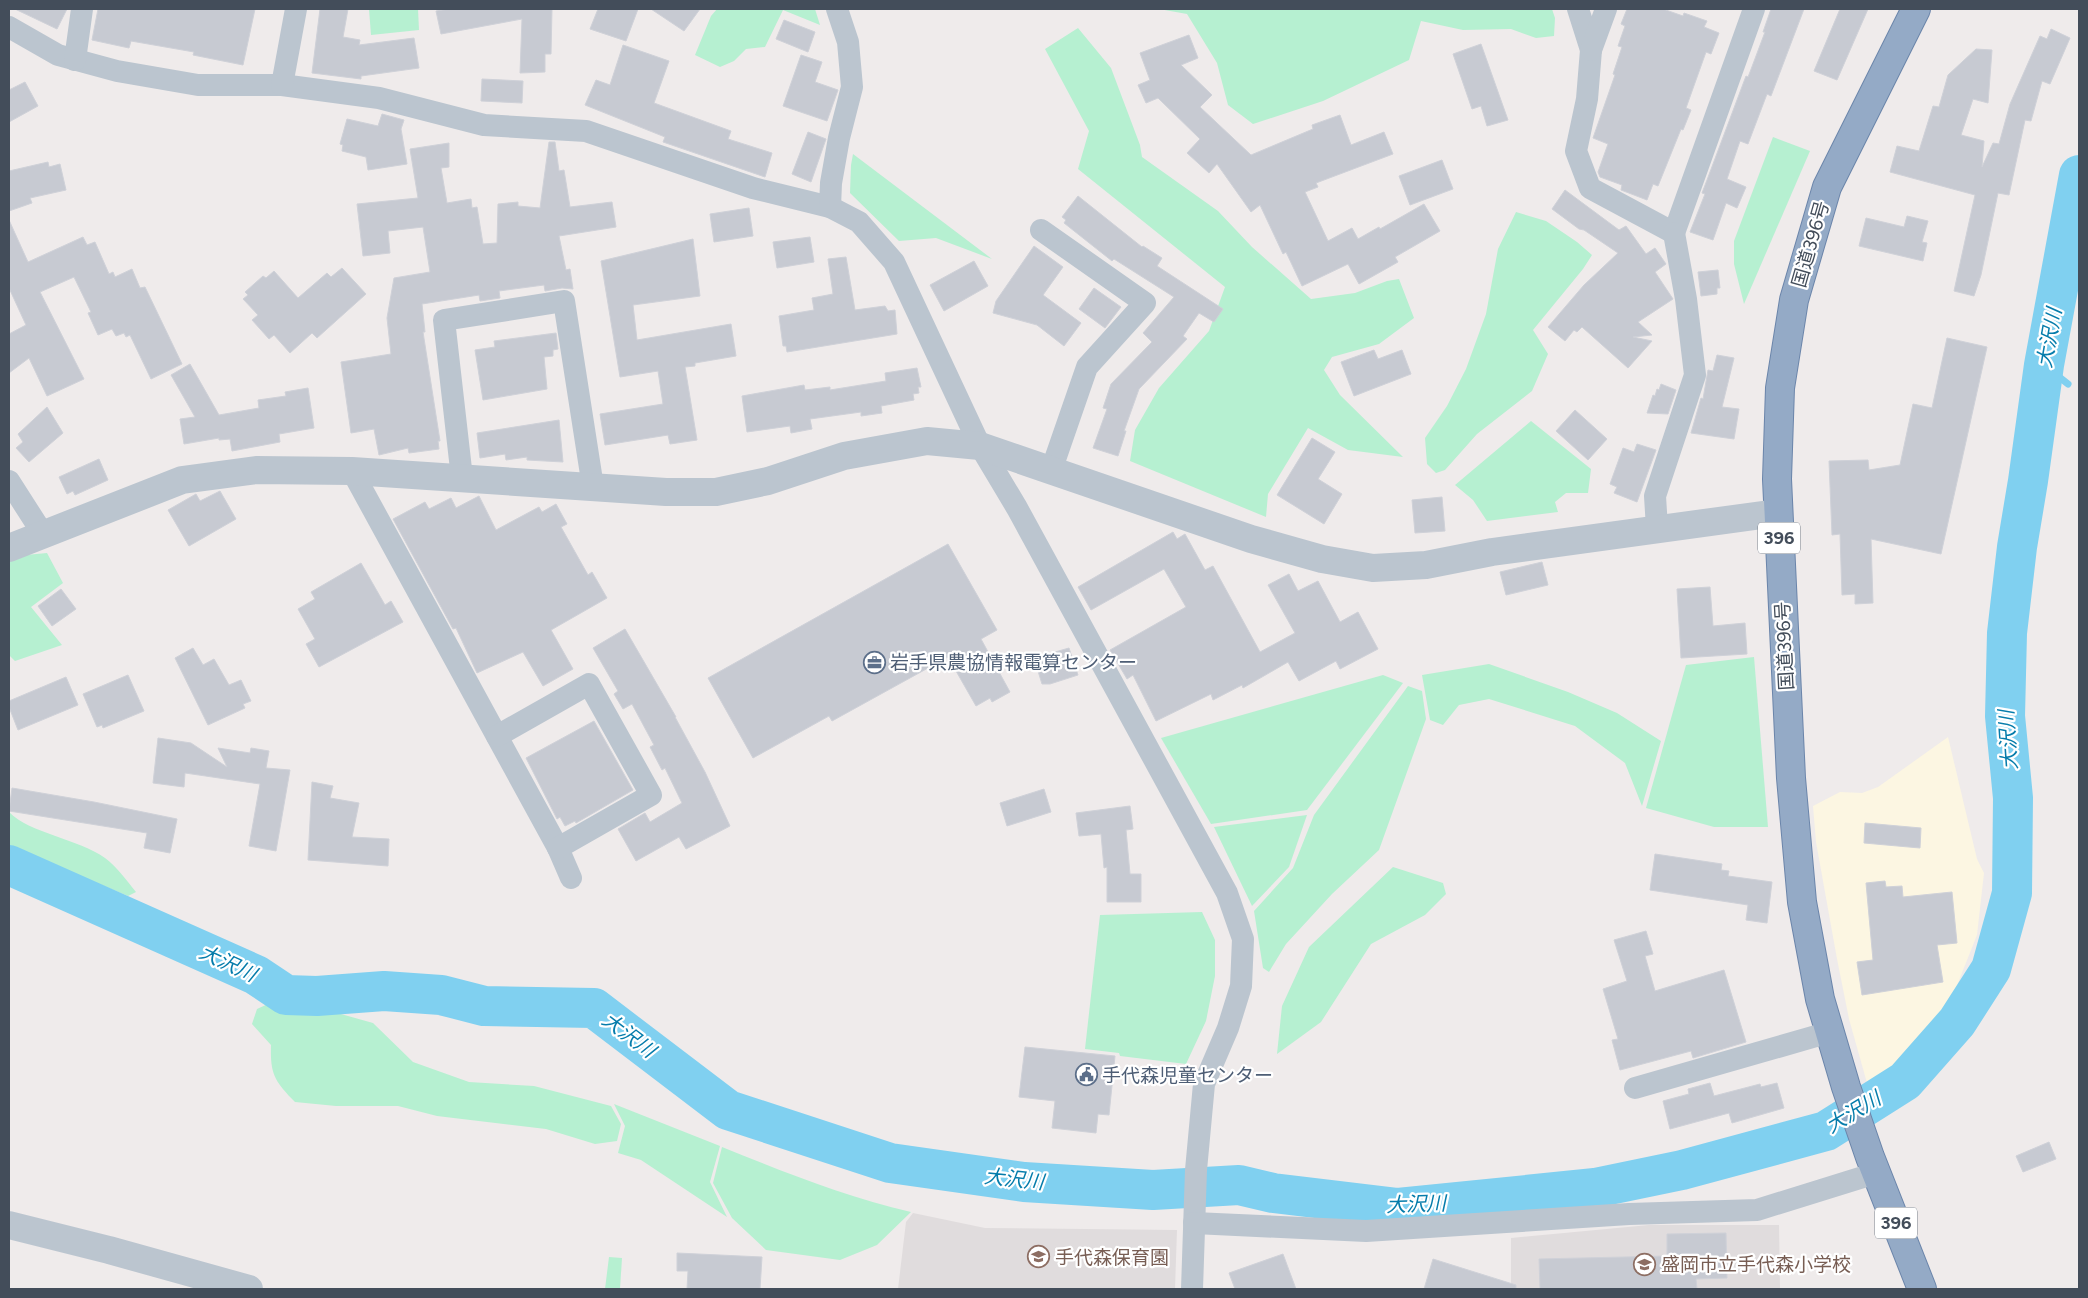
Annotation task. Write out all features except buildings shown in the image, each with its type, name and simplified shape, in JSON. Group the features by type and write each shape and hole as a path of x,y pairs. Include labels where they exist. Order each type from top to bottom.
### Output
{"highway":[{"name":"国道396号","path":"1916,9 1828,187 1794,300 1780,388 1777,513 1791,778 1802,902 1820,999 1846,1087 1873,1165 1922,1289"}],"street":[{"path":"75,60 82,9"},
{"path":"282,86 296,9"},
{"path":"830,207 831,183 839,138 852,87 848,42 837,9"},
{"path":"1578,9 1591,50"},
{"path":"1606,9 1591,50 1588,99 1576,151 1590,188 1674,233"},
{"path":"1657,528 1655,496 1695,375 1686,298 1674,233 1754,9"},
{"path":"9,27 58,55 117,71 198,85 282,86 380,98 484,125 586,131 753,188 830,207 860,222 894,262 980,446 1017,508 1227,893 1244,938 1241,986 1228,1028 1204,1084 1196,1170 1192,1289"},
{"path":"1041,230 1145,303 1088,368 1051,470"},
{"path":"462,478 444,320 564,301 593,487"},
{"path":"9,548 182,480 256,470 352,471 666,492 716,492 768,481 844,456 927,441 980,446 1251,539 1322,559 1373,568 1426,565 1492,552 1777,513"},
{"path":"352,471 558,848 571,878"},
{"path":"9,481 44,534"},
{"path":"497,736 589,684 651,795 558,848"},
{"path":"1635,1088 1830,1032"},
{"path":"1194,1218 1366,1231 1629,1214 1757,1210 1873,1165"},
{"path":"9,1225 109,1250 249,1289"}],"shaded area":[{"path":"1948,737 1977,859 1984,873 1977,935 1952,998 1909,1056 1867,1083 1849,1019 1837,959 1816,842 1813,806 1840,792 1862,793 1878,787"},
{"name":"手代森保育園","path":"913,1213 985,1228 1177,1230 1175,1289 898,1289 906,1222"},
{"name":"盛岡市立手代森小学校","path":"1649,1225 1779,1225 1780,1289 1511,1289 1511,1238"}],"green space":[{"path":"369,9 418,9 419,30 371,35"},
{"path":"717,9 815,9 820,25 783,10 765,47 746,49 734,61 720,67 695,55 711,16"},
{"path":"1159,9 1552,9 1555,18 1554,36 1536,38 1511,29 1463,30 1421,21 1409,60 1323,101 1253,124 1228,105 1217,63 1187,14"},
{"path":"1078,28 1111,68 1140,145 1142,157 1218,211 1252,247 1311,299 1355,293 1387,281 1399,279 1414,318 1379,344 1332,357 1324,370 1340,395 1403,457 1348,450 1308,428 1268,494 1266,517 1130,461 1135,430 1159,388 1209,331 1225,287 1078,169 1089,131 1045,49"},
{"path":"1773,137 1810,151 1744,304 1734,264 1734,241"},
{"path":"853,154 992,259 936,238 899,241 850,193"},
{"path":"1516,212 1546,221 1577,242 1592,255 1583,269 1533,330 1548,354 1532,391 1477,434 1445,470 1436,473 1427,464 1425,438 1447,406 1466,369 1486,314 1498,249"},
{"path":"1531,421 1591,469 1588,493 1566,493 1555,502 1558,512 1487,521 1473,500 1455,485"},
{"path":"47,553 63,583 31,607 62,645 15,661 9,655 9,559 15,556"},
{"path":"1754,657 1768,827 1714,827 1646,808 1686,665"},
{"path":"1489,664 1568,692 1617,713 1661,741 1642,806 1625,763 1575,726 1489,699 1459,705 1443,725 1430,720 1422,675"},
{"path":"1383,675 1403,683 1307,810 1211,824 1161,738"},
{"path":"1408,686 1422,691 1426,719 1379,850 1332,894 1286,944 1269,972 1263,968 1254,911 1293,868 1314,815"},
{"path":"9,812 41,831 94,851 118,870 136,892 128,896 9,846"},
{"path":"1307,815 1289,867 1252,906 1214,827"},
{"path":"1393,867 1443,883 1446,894 1425,915 1371,944 1321,1022 1277,1054 1282,1006 1309,947"},
{"path":"1202,912 1215,940 1215,976 1206,1021 1186,1064 1120,1056 1119,1053 1085,1049 1100,915"},
{"path":"270,1003 323,1009 373,1023 413,1062 469,1082 534,1086 611,1106 621,1124 617,1141 595,1144 546,1129 437,1116 398,1106 336,1106 295,1102 275,1077 271,1045 252,1024 257,1009"},
{"path":"614,1104 720,1146 710,1182 727,1217 641,1160 618,1153 625,1126"},
{"path":"722,1147 792,1175 862,1199 911,1212 877,1245 840,1260 766,1250 732,1218 713,1183"},
{"path":"609,1257 622,1258 620,1289 605,1289"}],"waterway":[{"name":"大沢川","path":"9,865 256,975 286,995 317,996 384,991 441,995 484,1006 594,1008 728,1110 890,1163 1024,1182 1153,1190 1239,1185 1273,1193 1398,1208 1595,1188 1682,1170 1826,1131 1905,1081 1957,1022 1991,969 2012,893 2013,798 2005,716 2007,633 2017,547 2044,365 2079,175"},
{"path":"2044,365 2068,384"}],"place":[{"name":"岩手県農協情報電算センター","path":"874,662"},
{"name":"手代森児童センター","path":"1086,1075"},
{"name":"手代森保育園","path":"1039,1257"},
{"name":"盛岡市立手代森小学校","path":"1645,1264"}]}
